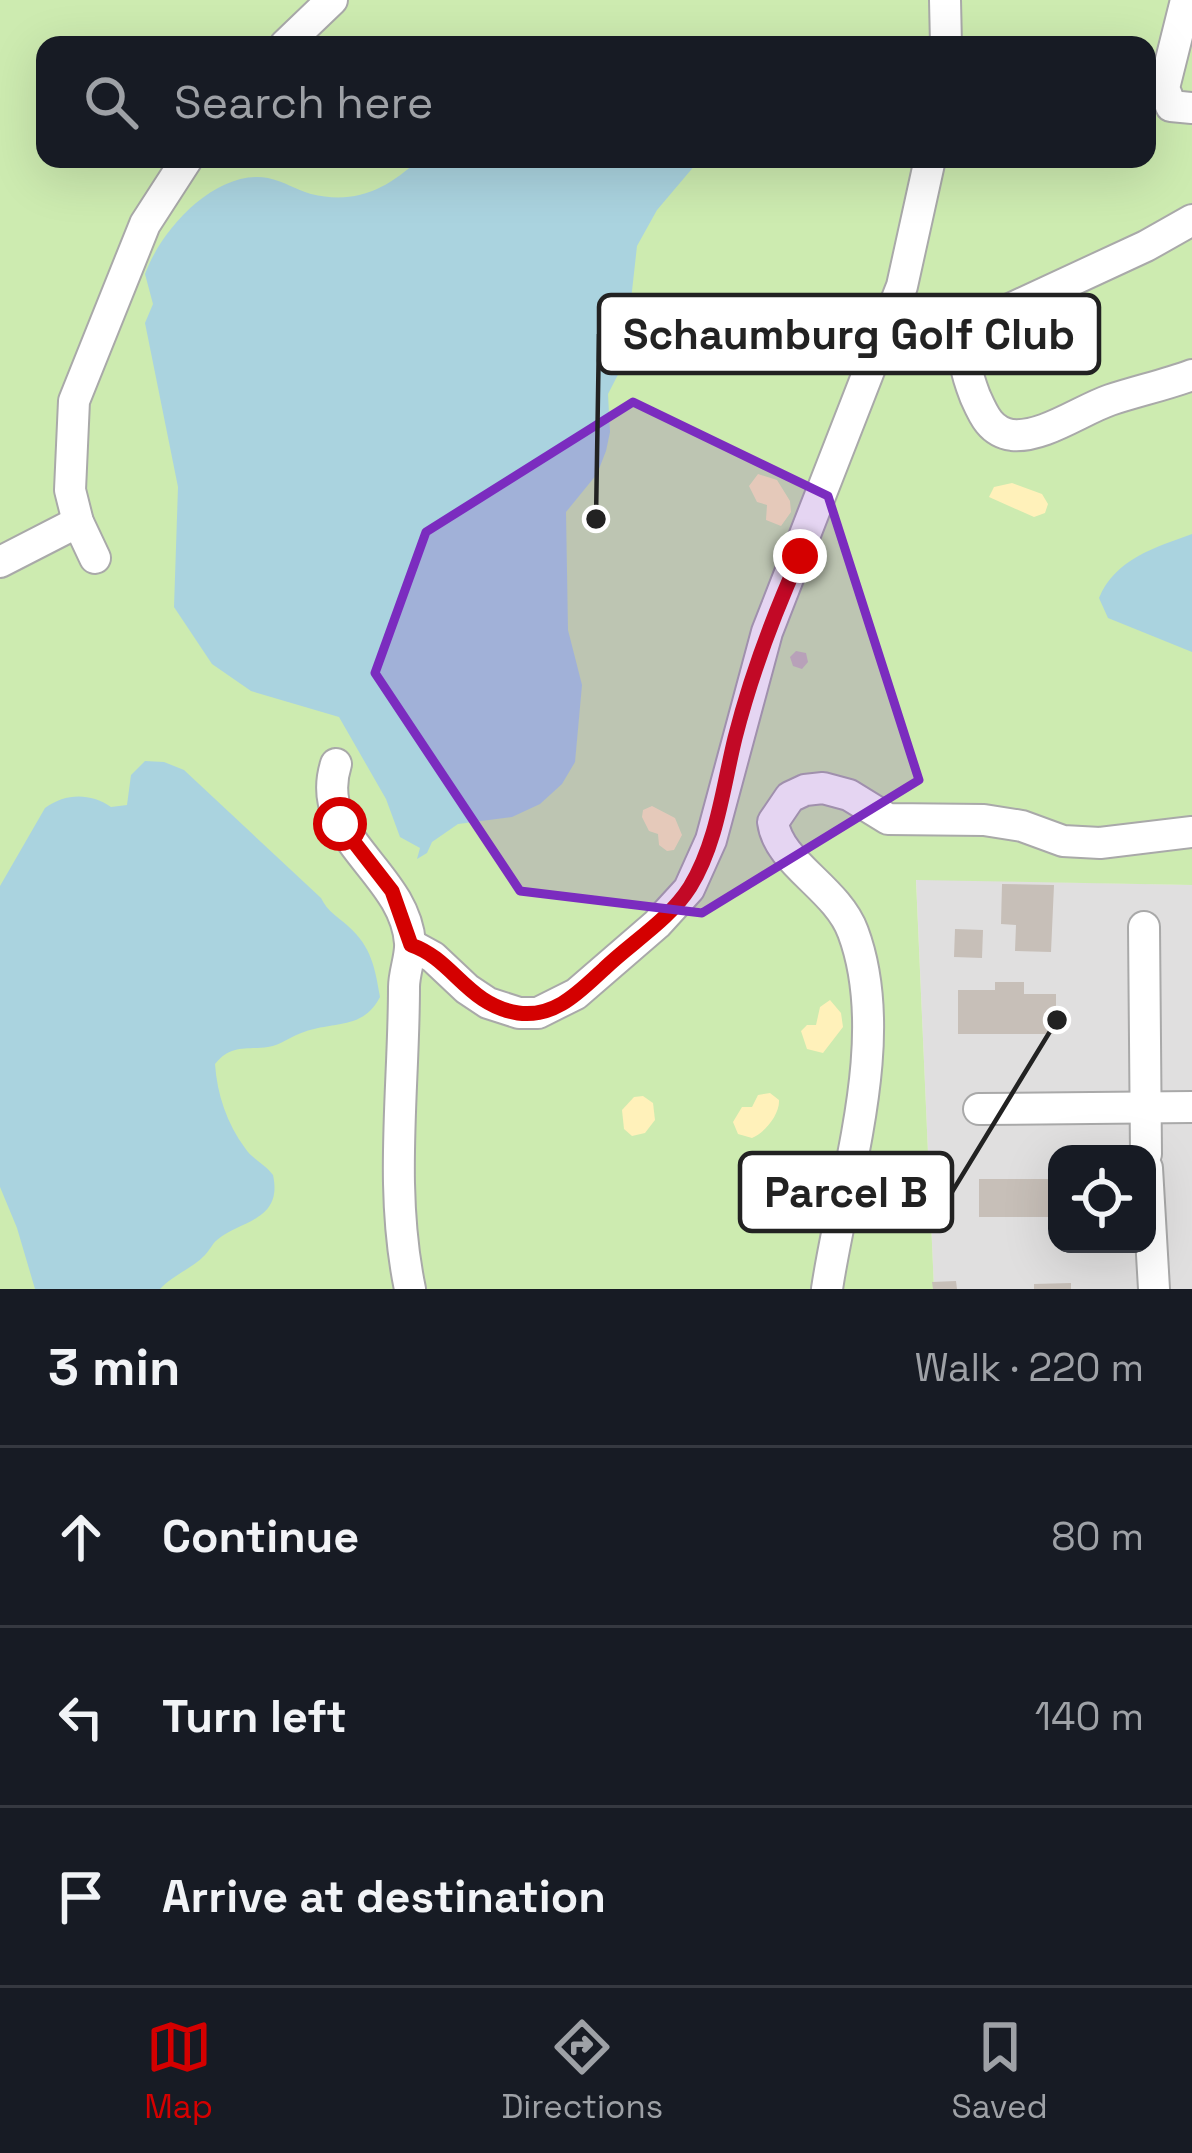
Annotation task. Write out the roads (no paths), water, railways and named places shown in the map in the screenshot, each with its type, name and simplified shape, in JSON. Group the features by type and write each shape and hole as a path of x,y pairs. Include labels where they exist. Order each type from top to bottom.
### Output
{"street":[{"path":"294,36 332,0"},
{"path":"945,0 946,36"},
{"path":"1186,0 1164,88 1171,106 1192,108"},
{"path":"95,558 78,522 68,468 71,416 79,385 151,211 181,168"},
{"path":"411,945 434,957 466,989 488,1003 529,1013 558,1007 681,899 703,862 767,632 889,322 912,251 928,168"},
{"path":"889,322 968,332 1192,220"},
{"path":"968,332 964,359 981,410 994,428 1012,435 1192,375"},
{"path":"0,562 78,522"},
{"path":"337,764 330,789 334,810 392,891 411,945 404,980 397,1160 410,1289"},
{"path":"774,818 790,797 823,788 849,795 888,819 984,820 1022,826 1063,841 1100,843 1192,832"},
{"path":"721,798 774,818"},
{"path":"774,818 780,844 845,914 863,979 862,1082 849,1181 827,1289"},
{"path":"1144,927 1146,1145"},
{"path":"979,1109 1192,1107"},
{"path":"1152,1253 1154,1289"}],"water":[{"path":"408,168 693,168 657,210 637,246 624,363 608,394 606,451 597,474 566,512 568,630 582,685 575,762 562,784 540,804 512,817 458,824 417,859 420,848 400,837 386,799 339,717 251,691 212,664 174,607 178,487 145,323 153,304 145,274 153,257 177,222 210,193 248,178 268,178 311,194 356,196"},
{"path":"1192,534 1192,652 1108,618 1099,598 1115,573 1138,556"},
{"path":"145,761 184,770 321,898 367,950 380,997 356,1020 304,1032 273,1046 233,1051 215,1064 233,1129 248,1152 273,1175 272,1202 266,1211 217,1240 200,1260 160,1289 35,1289 0,1187 0,886 45,808 78,797 111,807 127,805 131,775"}],"place":[{"name":"Schaumburg Golf Club","path":"596,519"},
{"name":"Parcel B","path":"1057,1020"}]}
